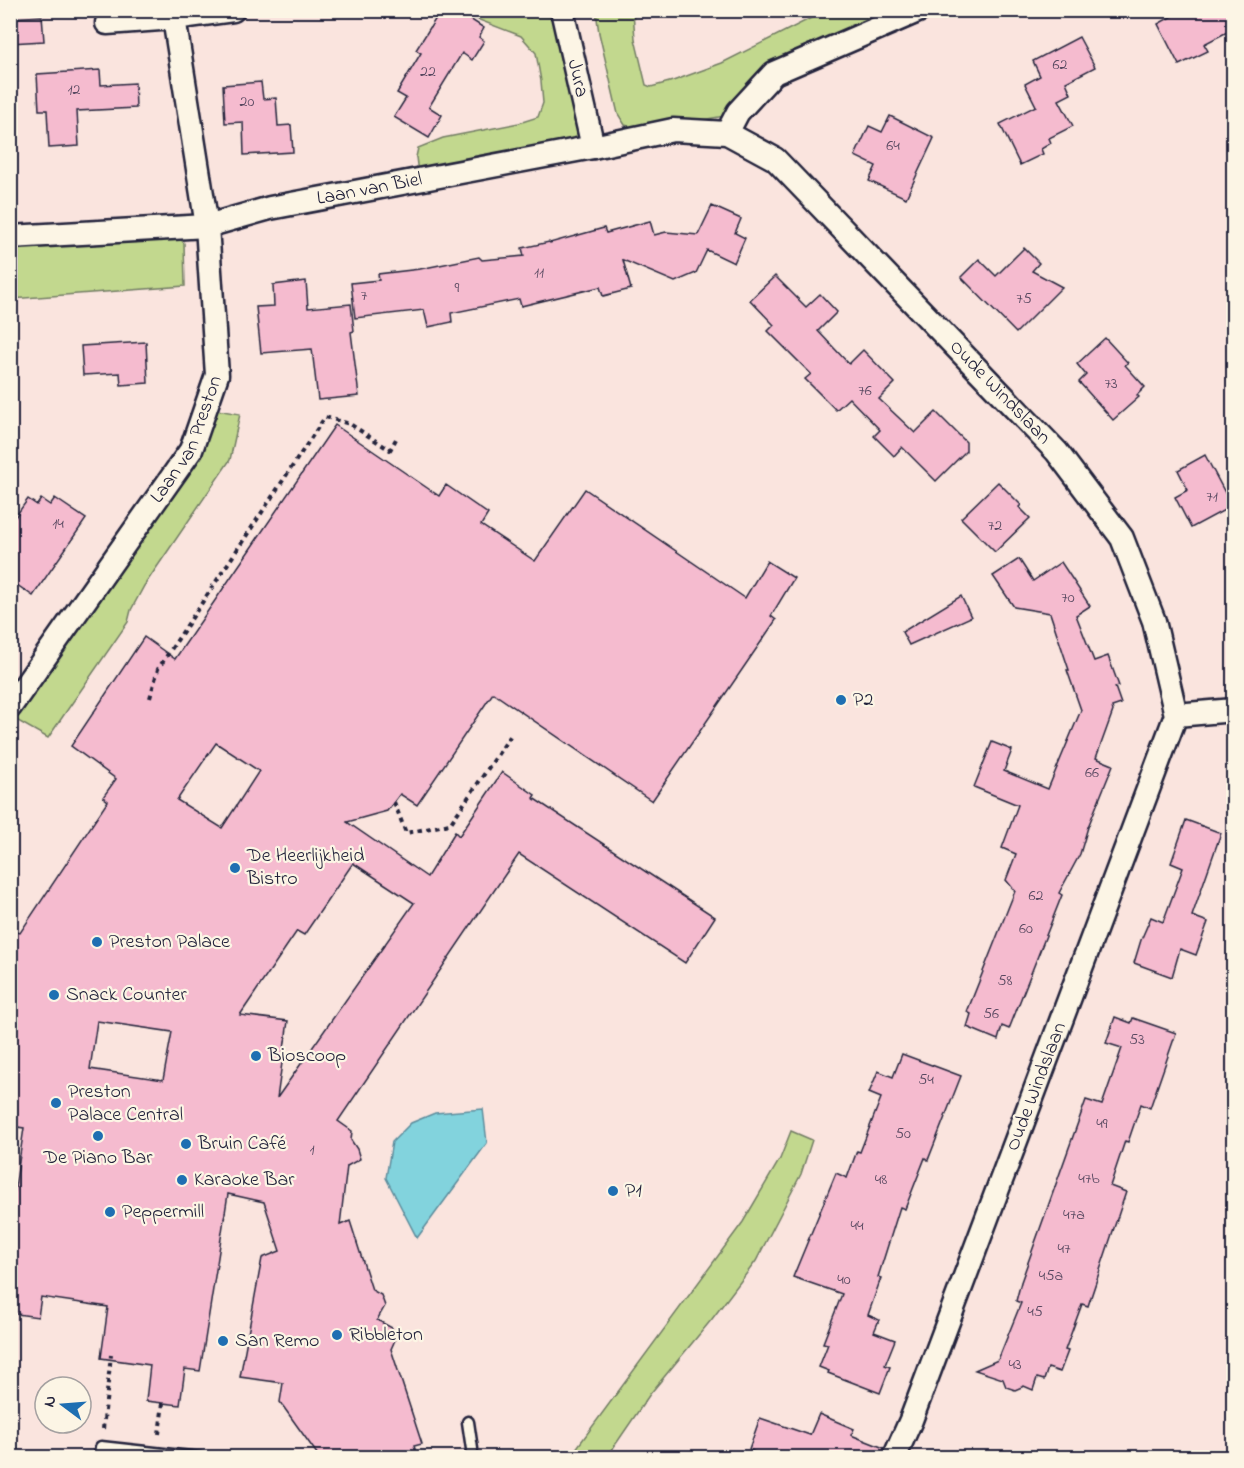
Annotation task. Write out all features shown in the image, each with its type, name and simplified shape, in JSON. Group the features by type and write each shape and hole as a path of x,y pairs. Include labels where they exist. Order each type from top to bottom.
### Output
{"street":[{"path":"107,23 174,18 233,10"},
{"name":"Jura","path":"562,10 593,147"},
{"path":"727,133 738,112 774,73 920,10"},
{"name":"Laan van Preston","path":"10,708 191,450 217,375 207,226 174,18"},
{"name":"Laan van Biel","path":"10,237 207,226 270,208 673,130 727,133"},
{"name":"Oude Windslaan","path":"727,133 775,159 1056,452 1122,538 1154,621 1176,715 930,1370 894,1458"},
{"path":"1176,715 1233,710"}],"lane":[{"path":"468,1422 471,1458"},
{"path":"100,1452 158,1453 200,1458"}],"path":[{"path":"150,698 158,669 325,417 350,424 390,450 396,439"},
{"path":"394,802 406,833 450,824 511,735"},
{"path":"100,1452 111,1355"},
{"path":"158,1453 163,1403"}],"green space":[{"path":"456,11 565,11 580,139 419,181 416,157 418,148 443,138 538,117 543,103 536,53 521,36"},
{"path":"596,11 633,11 635,39 646,85 651,87 722,63 825,11 895,11 725,116 638,129 625,125 618,114"},
{"path":"176,235 184,243 185,286 11,299 11,248"},
{"path":"206,408 240,414 230,460 144,586 131,610 128,622 48,738 11,717"},
{"path":"791,1131 812,1140 801,1174 756,1261 650,1394 607,1457 570,1457 743,1222 780,1159"}],"water":[{"path":"483,1109 487,1143 417,1238 386,1178 392,1142 411,1123 435,1113"}],"building":[{"path":"441,10 456,10 484,28 479,37 484,41 472,60 462,53 429,107 442,115 429,138 394,117 406,98 397,93 421,53 416,50"},
{"path":"1183,10 1233,10 1233,29 1204,44 1208,51 1179,65 1158,24"},
{"path":"42,16 44,41 10,43 10,18"},
{"path":"1079,37 1095,67 1066,82 1071,94 1059,100 1073,126 1049,138 1051,143 1041,149 1043,154 1020,165 1000,124 1036,106 1025,84 1040,76 1033,61"},
{"path":"100,70 101,85 135,83 136,108 77,111 79,146 49,148 47,110 39,110 37,74"},
{"path":"261,82 263,99 276,98 278,126 291,125 293,152 244,155 243,122 225,123 223,85"},
{"path":"890,116 934,138 906,198 869,181 876,166 855,156 869,126 882,132"},
{"path":"712,206 741,219 735,233 745,238 734,263 707,250 696,273 675,282 623,260 631,289 603,296 600,287 521,306 519,299 451,313 452,322 428,327 424,310 355,318 351,283 379,280 378,274 420,269 479,257 482,260 524,256 522,248 604,228 606,233 650,221 654,235 666,232 698,235"},
{"path":"1024,248 1039,263 1032,271 1062,287 1016,333 961,277 979,259 996,276"},
{"path":"775,276 806,307 820,294 837,312 818,331 849,364 863,350 895,383 879,399 915,433 936,412 966,442 966,451 936,481 902,447 894,456 874,436 880,430 849,398 836,410 805,379 811,374 768,331 774,325 750,300"},
{"path":"306,281 308,308 351,304 354,331 351,332 359,396 318,400 312,349 261,353 256,307 274,306 273,285"},
{"path":"1105,338 1128,363 1125,365 1145,387 1137,395 1139,397 1113,420 1079,382 1086,375 1077,364"},
{"path":"146,342 148,383 121,385 120,373 83,375 81,346"},
{"name":"Preston Palace","path":"335,425 439,496 446,485 488,514 481,525 535,561 585,489 745,598 767,561 794,578 771,616 776,620 652,801 493,693 417,805 400,794 387,811 347,822 427,877 455,832 459,836 502,772 535,795 533,798 715,917 685,963 519,854 338,1121 352,1131 351,1140 360,1159 347,1166 340,1225 350,1221 372,1290 381,1295 385,1306 377,1320 392,1328 395,1340 391,1349 422,1444 414,1446 418,1458 320,1458 280,1402 283,1383 240,1377 262,1258 280,1251 264,1202 228,1194 200,1371 185,1369 180,1405 146,1401 150,1365 101,1358 108,1307 41,1297 38,1317 10,1313 10,1222 24,1128 10,1126 10,931 20,933 108,801 103,797 116,779 71,746 144,637 175,659","holes":["216,743 259,771 222,828 177,800","353,863 414,903 277,1098 288,1021 240,1015 297,931 304,935","97,1021 172,1032 163,1080 90,1069"]},
{"path":"1205,455 1232,506 1191,528 1175,497 1188,490 1178,470"},
{"path":"998,482 1021,505 1019,507 1030,518 995,552 961,518"},
{"path":"55,498 86,519 33,596 10,580 10,524 28,499 37,505 41,499 50,505"},
{"path":"1019,559 1033,581 1061,562 1090,606 1076,615 1094,661 1108,656 1119,686 1115,687 1121,704 1112,707 1113,711 1096,758 1113,765 1088,827 1080,854 1059,893 1062,895 1009,1029 1002,1026 998,1040 967,1027 971,1014 967,1012 1015,891 1006,880 1016,854 1002,848 1018,805 974,787 992,742 1012,750 1004,771 1048,789 1081,710 1050,613 1014,607 993,576"},
{"path":"961,596 971,617 909,645 902,632"},
{"path":"1186,820 1221,833 1192,916 1208,922 1196,955 1180,949 1172,977 1134,963 1151,917 1163,922 1183,868 1171,863"},
{"path":"1115,1017 1131,1023 1133,1018 1176,1033 1150,1108 1141,1104 1128,1142 1125,1141 1110,1186 1126,1192 1088,1306 1082,1304 1065,1350 1068,1351 1060,1372 1048,1368 1044,1380 1037,1378 1033,1390 1024,1386 1015,1390 1006,1387 1003,1379 975,1370 998,1360 1021,1303 1016,1301 1021,1282 1086,1100 1102,1105 1122,1048 1106,1043"},
{"path":"902,1054 961,1076 928,1160 925,1158 905,1209 900,1207 878,1277 881,1278 868,1315 879,1320 874,1332 895,1340 885,1365 890,1367 880,1393 828,1373 829,1371 819,1367 828,1344 823,1343 842,1294 793,1277 836,1173 847,1178 857,1151 860,1152 881,1098 869,1093 878,1071 893,1077"},
{"path":"819,1414 854,1429 851,1435 884,1448 881,1458 765,1458 749,1449 760,1418 810,1435"}],"place":[{"name":"P2","path":"841,700"},
{"name":"De Heerlijkheid Bistro","path":"235,868"},
{"name":"Preston Palace","path":"97,942"},
{"name":"Snack Counter","path":"54,995"},
{"name":"Bioscoop","path":"256,1056"},
{"name":"Preston Palace Central","path":"56,1103"},
{"name":"De Piano Bar","path":"98,1136"},
{"name":"Bruin Café","path":"186,1144"},
{"name":"Karaoke Bar","path":"182,1180"},
{"name":"P1","path":"613,1191"},
{"name":"Peppermill","path":"110,1212"},
{"name":"Ribbleton","path":"337,1335"},
{"name":"San Remo","path":"223,1341"}]}
